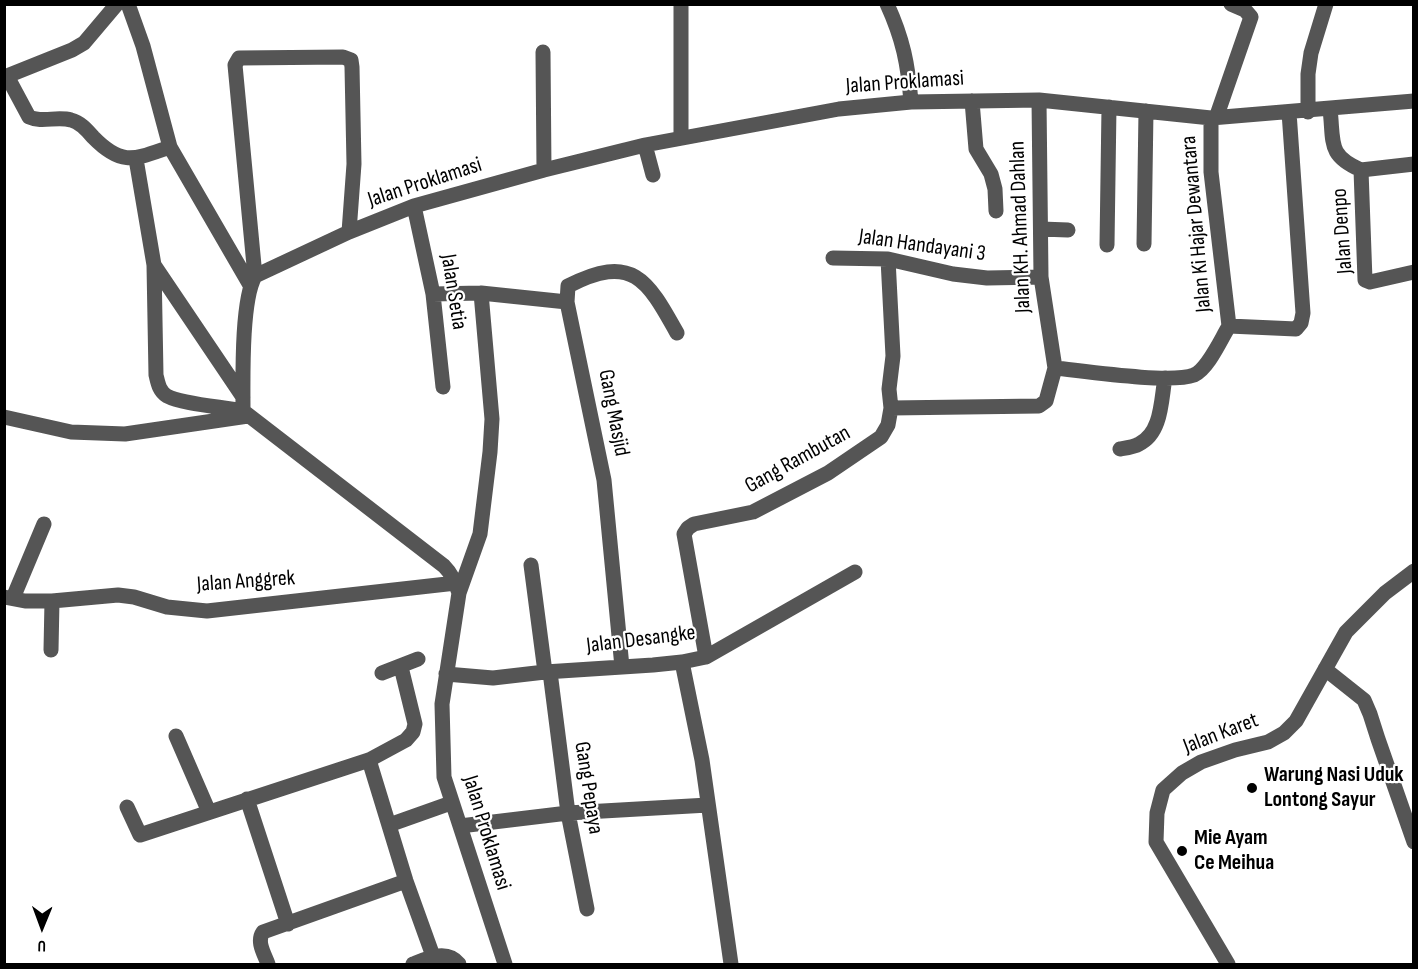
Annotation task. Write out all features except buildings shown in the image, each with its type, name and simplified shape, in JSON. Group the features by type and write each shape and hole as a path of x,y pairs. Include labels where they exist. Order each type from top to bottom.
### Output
{"street":[{"path":"117,4 84,43 6,76 29,117 39,120 58,118 72,120 81,125 101,145 126,158 136,159 170,147"},
{"path":"128,4 143,46 170,147 252,281"},
{"path":"681,4 681,138"},
{"path":"887,4 899,31 908,64 911,102"},
{"path":"1213,118 1251,17 1245,10 1231,4"},
{"path":"1308,112 1308,74 1311,53 1326,4"},
{"path":"543,52 544,170"},
{"path":"244,408 244,344 252,281 235,65 239,58 343,57 351,60 354,164 349,232"},
{"name":"Jalan Proklamasi","path":"252,281 349,232 414,206 645,145 840,109 911,102 1039,100 1213,118 1308,112 1413,101"},
{"name":"Jalan KH. Ahmad Dahlan","path":"1039,100 1041,277 1054,368"},
{"path":"972,101 976,149 991,174 995,189 996,211"},
{"path":"1107,245 1109,107"},
{"name":"Jalan Denpo","path":"1330,109 1337,156 1344,163 1361,170 1365,280 1370,282 1413,272"},
{"path":"1144,244 1146,111"},
{"path":"891,408 1039,406 1046,401 1054,368 1165,378 1194,375 1204,367 1229,326 1296,329 1301,323 1303,313 1289,112"},
{"name":"Jalan Ki Hajar Dewantara","path":"1213,118 1211,172 1229,326"},
{"path":"645,145 653,175"},
{"path":"136,159 154,265 156,375 160,390 167,396 180,400 244,408"},
{"path":"1361,170 1413,164"},
{"name":"Jalan Setia","path":"414,206 433,294 443,387"},
{"path":"1041,229 1068,230"},
{"name":"Jalan Handayani 3","path":"833,258 888,259 953,274 987,278 1041,277"},
{"name":"Gang Rambutan","path":"706,657 684,534 694,524 753,512 828,473 880,437 888,425 891,408 889,389 893,356 888,259"},
{"path":"154,265 244,408 444,566 451,573 457,588"},
{"path":"433,294 481,294 567,302 568,286 593,276 616,270 623,271 642,281 654,294 677,333"},
{"name":"Jalan Proklamasi","path":"481,294 492,419 490,452 480,534 457,588 442,704 444,777 505,964"},
{"name":"Gang Masjid","path":"567,302 604,480 622,667"},
{"path":"1120,449 1139,444 1150,437 1156,428 1165,378"},
{"path":"4,417 71,432 125,434 244,408"},
{"path":"9,598 44,524"},
{"name":"Gang Pepaya","path":"531,565 568,813 587,909"},
{"name":"Jalan Karet","path":"1228,964 1156,842 1156,813 1163,790 1182,773 1201,762 1268,742 1284,733 1296,721 1346,632 1384,593 1413,571"},
{"name":"Jalan Desangke","path":"446,674 493,678 682,662 706,657 855,572"},
{"name":"Jalan Anggrek","path":"9,598 52,601 118,595 134,597 167,607 207,611 457,588"},
{"path":"51,650 52,601"},
{"path":"382,673 418,659"},
{"path":"682,662 702,760 731,964"},
{"path":"127,807 140,835 369,760 406,740 413,732 415,720 401,667"},
{"path":"1325,669 1364,700 1407,805 1413,842"},
{"path":"176,736 209,812"},
{"path":"369,760 406,881 434,956"},
{"path":"247,799 288,924"},
{"path":"389,825 451,803"},
{"path":"460,826 568,813 708,805"},
{"path":"268,964 260,936 263,933 406,881"},
{"path":"413,964 434,956 453,958 459,964"}],"place":[{"name":"Warung Nasi Uduk Lontong Sayur","path":"1252,788"},
{"name":"Mie Ayam Ce Meihua","path":"1182,851"}]}
